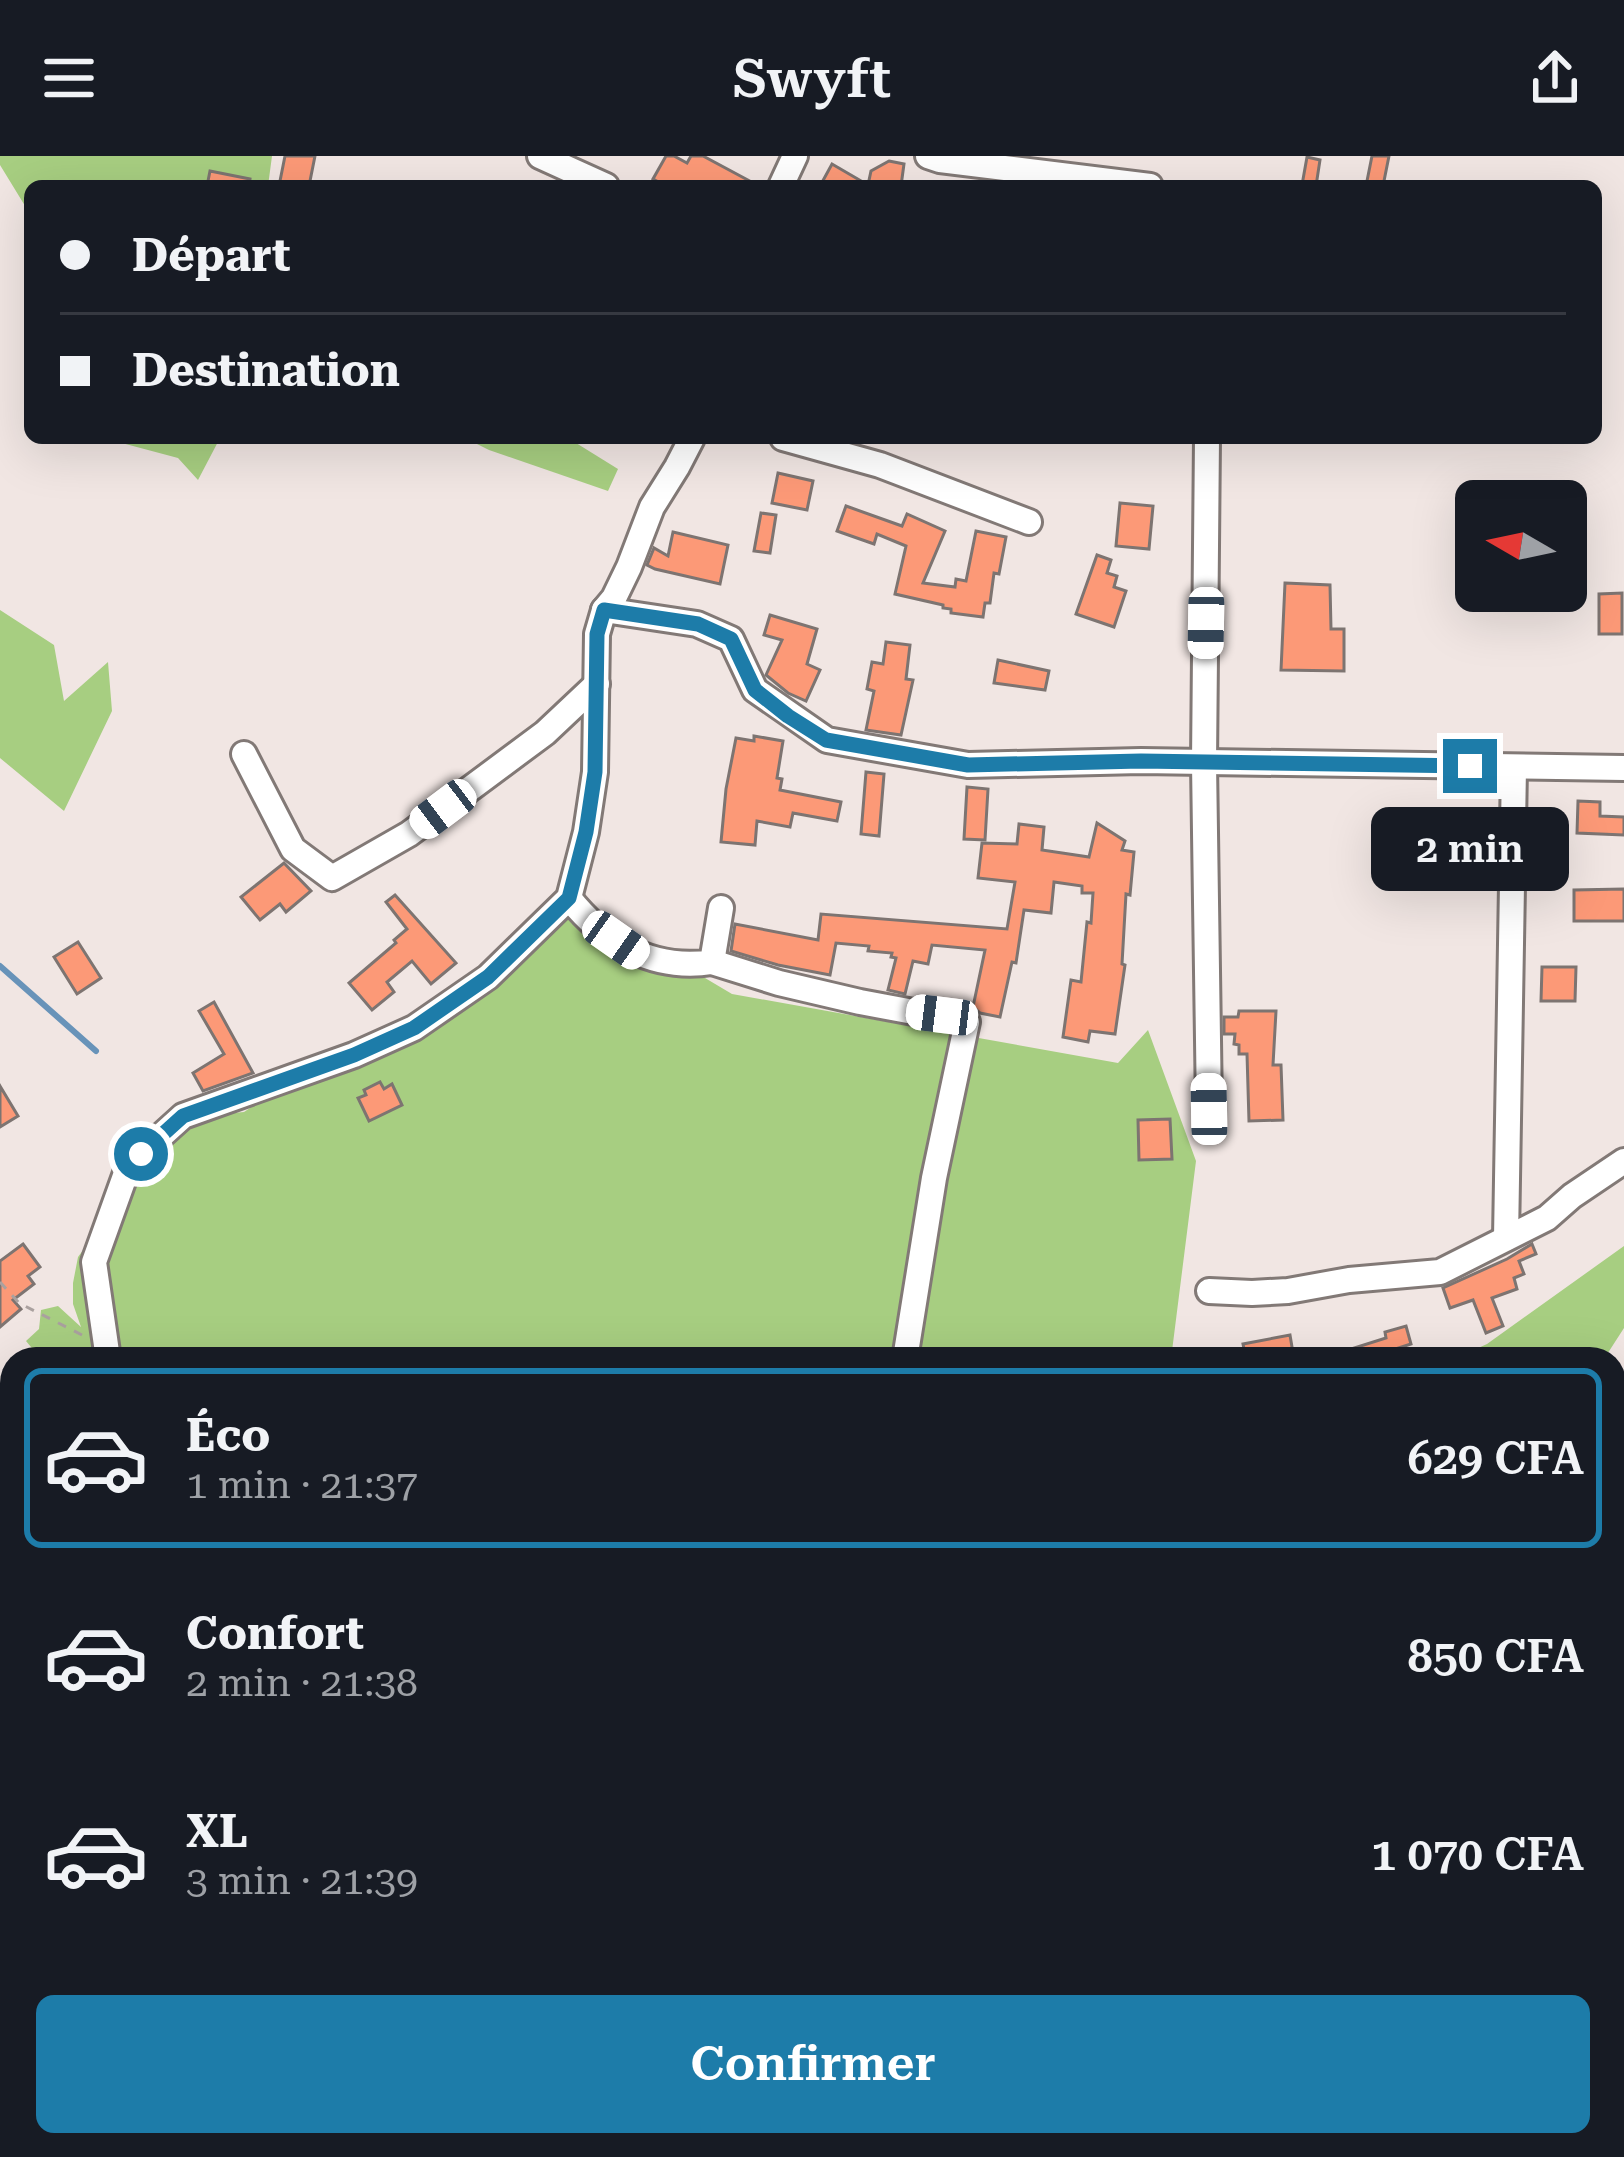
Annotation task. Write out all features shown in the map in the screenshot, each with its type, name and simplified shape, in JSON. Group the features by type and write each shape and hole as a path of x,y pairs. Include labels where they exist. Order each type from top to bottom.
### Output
{"street":[{"path":"540,156 594,180"},
{"path":"928,156 1102,180"},
{"path":"105,1347 94,1262 126,1173 141,1154 183,1116 354,1055 414,1028 488,977 569,898 595,772 597,634 652,508 689,444"},
{"path":"805,444 880,465 1029,522"},
{"path":"1207,444 1204,763 1209,1109"},
{"path":"604,610 698,624 731,639 755,690 826,740 968,765 1624,768"},
{"path":"244,754 293,849 332,878 409,834 545,733 597,684"},
{"path":"1506,1238 1514,767"},
{"path":"569,898 591,922 640,957 694,965 712,962 779,983 967,1022 934,1178 906,1347"},
{"path":"712,962 721,908"},
{"path":"1209,1291 1288,1291 1440,1272 1547,1218 1624,1161"}],"path":[{"path":"0,1282 19,1304 95,1347"}],"green space":[{"path":"0,156 272,156 269,180 24,180 24,204 0,165"},
{"path":"126,444 217,444 198,480 178,458"},
{"path":"477,444 578,444 618,469 608,491"},
{"path":"0,610 54,645 64,701 108,662 112,711 64,811 0,758"},
{"path":"565,895 732,994 1118,1063 1148,1030 1196,1161 1173,1347 31,1347 26,1341 39,1329 41,1310 58,1306 81,1327 73,1304 78,1257 95,1234 115,1174 210,1115 244,1112 326,1058 492,985"},
{"path":"1624,1246 1624,1328 1612,1347 1480,1347"}],"building":[{"path":"285,156 315,156 310,180 280,180"},
{"path":"666,156 687,163 691,156 703,156 748,180 655,180"},
{"path":"1372,156 1389,156 1384,180 1367,180"},
{"path":"1307,157 1320,160 1317,180 1303,180"},
{"path":"889,161 904,164 902,180 869,180 871,171"},
{"path":"832,164 859,180 823,180"},
{"path":"210,171 250,179 250,180 208,180"},
{"path":"778,473 813,481 807,510 772,503"},
{"path":"1120,503 1153,506 1149,549 1116,546"},
{"path":"846,506 902,526 907,514 945,531 923,583 955,587 956,579 966,581 976,531 1006,537 983,617 951,613 943,605 895,594 906,546 877,534 874,544 837,531"},
{"path":"761,513 776,515 770,553 754,551"},
{"path":"673,532 728,545 720,584 647,565 654,548 668,556"},
{"path":"1097,555 1111,560 1107,573 1117,576 1114,587 1126,591 1114,627 1076,614"},
{"path":"1285,583 1330,585 1331,629 1344,629 1344,671 1281,670"},
{"path":"1622,593 1622,634 1599,634 1599,594"},
{"path":"770,615 817,629 807,664 820,670 806,701 766,675 782,640 764,635"},
{"path":"886,642 910,645 906,679 913,680 901,735 866,730 874,691 867,689 872,662 883,664"},
{"path":"998,660 1049,671 1045,690 994,683"},
{"path":"754,736 783,741 777,778 782,779 780,790 841,802 837,821 793,813 790,827 757,821 755,845 721,842 736,738 754,741"},
{"path":"866,772 884,774 879,836 861,834"},
{"path":"967,787 988,789 985,840 964,839"},
{"path":"1578,801 1600,802 1600,816 1624,817 1624,835 1577,833"},
{"path":"1097,823 1125,841 1122,850 1134,852 1115,1034 1090,1031 1088,1042 1063,1037 1071,980 1081,982 1087,922 1091,923 1093,893 1082,893 1082,886 1054,882 1051,913 1024,910 1016,963 1012,962 1000,1017 973,1007 985,950 932,945 928,964 913,961 905,994 888,990 896,958 892,953 868,951 869,946 836,943 830,975 731,951 735,924 818,940 821,914 1007,929 1015,882 978,878 982,843 1017,844 1019,824 1044,827 1042,850 1089,857"},
{"path":"284,863 311,891 286,912 280,904 260,920 241,897"},
{"path":"1624,889 1624,921 1574,921 1574,890"},
{"path":"395,895 456,963 431,984 412,961 387,982 394,992 372,1010 349,983 407,929 386,902"},
{"path":"78,942 101,978 77,994 54,957"},
{"path":"1542,967 1576,967 1575,1001 1541,1001"},
{"path":"214,1002 253,1073 203,1091 193,1073 224,1054 199,1011"},
{"path":"1239,1011 1276,1011 1273,1065 1281,1065 1283,1120 1249,1121 1247,1054 1239,1054 1235,1034 1224,1034 1224,1017 1238,1017"},
{"path":"380,1082 384,1089 392,1084 402,1105 369,1121 358,1098"},
{"path":"0,1086 18,1116 0,1127"},
{"path":"1170,1119 1172,1159 1139,1160 1138,1120"},
{"path":"23,1244 40,1267 28,1276 34,1284 13,1300 21,1309 0,1327 0,1261"},
{"path":"1532,1244 1536,1254 1519,1261 1524,1274 1514,1278 1517,1289 1492,1298 1503,1326 1486,1333 1473,1300 1450,1308 1443,1288"},
{"path":"1406,1326 1411,1344 1358,1347 1386,1338 1385,1332"},
{"path":"1290,1335 1292,1347 1244,1347"}],"waterway":[{"path":"0,966 96,1051"}],"route":[{"path":"141,1154 183,1116 354,1055 414,1028 488,977 569,898 595,772 597,634 604,610 698,624 731,639 755,690 826,740 968,765 1141,761 1470,766"}]}
